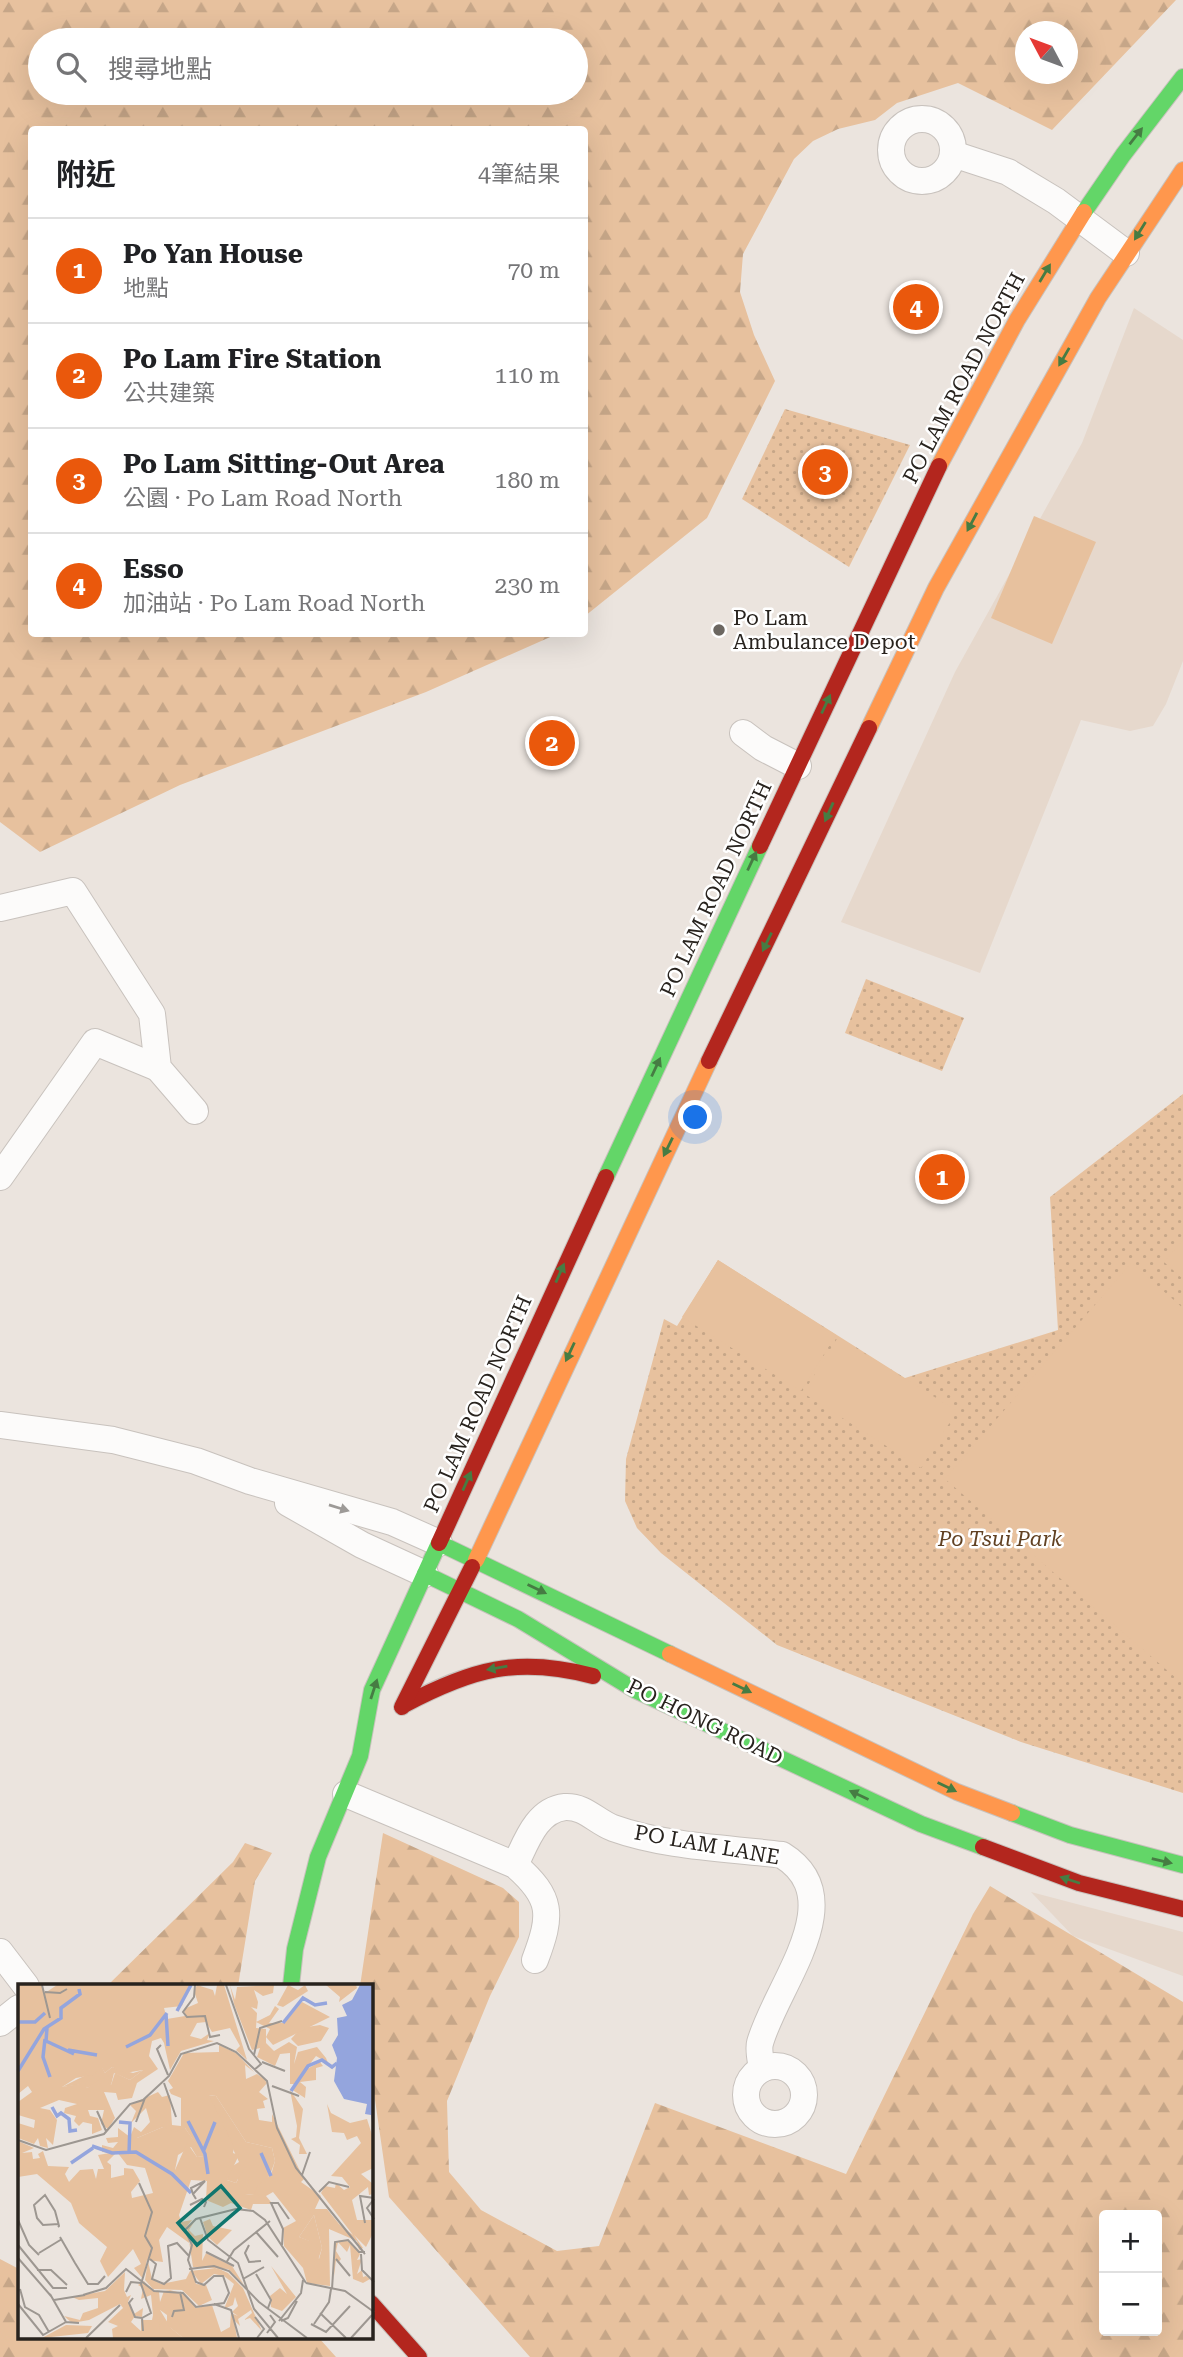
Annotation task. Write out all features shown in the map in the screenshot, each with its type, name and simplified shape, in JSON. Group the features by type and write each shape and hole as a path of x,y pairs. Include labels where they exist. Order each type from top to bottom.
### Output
{"main road":[{"name":"PO LAM ROAD NORTH","path":"292,1984 295,1949 318,1857 360,1756 372,1690 565,1263 797,766 942,459 1020,315 1078,217 1135,136 1183,77"},
{"path":"635,1690 562,1666 529,1663 464,1675 400,1710 461,1590 635,1216 936,588 1004,462 1126,253 1183,170"},
{"name":"PO HONG ROAD","path":"439,1543 957,1792 1070,1835 1183,1865"},
{"name":"PO HONG ROAD","path":"425,1574 518,1619 635,1690 970,1845 1079,1883 1183,1909"},
{"name":"PO LAM ROAD NORTH","path":"360,1756 377,1735"},
{"path":"373,2305 419,2357"}],"street":[{"path":"953,154 1008,172 1078,217 1126,253"},
{"path":"743,733 768,751 797,766"},
{"path":"0,908 73,891 152,1014 158,1068"},
{"path":"0,1177 95,1042 158,1068 195,1111"},
{"name":"PO HONG ROAD","path":"0,1425 113,1440 196,1461 250,1481 393,1522 439,1543"},
{"name":"PO HONG ROAD","path":"250,1481 350,1539 425,1574"},
{"path":"346,1794 515,1865 531,1879 547,1907 545,1932 535,1960"},
{"name":"PO LAM LANE","path":"515,1865 532,1829 545,1814 564,1807 584,1809 611,1827 667,1841 782,1855 794,1862 811,1885 813,1918 759,2045 762,2069"},
{"path":"0,1952 24,1984"},
{"path":"0,2023 18,2009"}],"shaded area":[{"path":"1134,308 1183,340 1183,661 1166,704 1153,726 1130,731 1081,720 980,973 841,922 955,672 1082,443"},
{"path":"1031,1892 1183,1932 1183,1976 1073,1936"}],"green space":[{"path":"0,0 1176,0 1052,130 958,83 897,103 875,120 838,129 813,141 794,159 743,254 740,292 754,335 775,381 707,518 588,614 588,126 28,126 28,637 550,637 426,692 180,785 40,852 0,822"},
{"path":"785,409 910,445 849,567 742,499"},
{"path":"1034,516 1096,542 1052,644 991,618"},
{"path":"866,979 964,1018 942,1071 845,1033"},
{"name":"Po Tsui Park","path":"1183,1094 1183,1793 1021,1742 777,1645 661,1553 637,1528 625,1501 626,1459 664,1319 677,1326 718,1260 905,1378 1058,1330 1050,1197"},
{"path":"1183,1240 1183,1279 1164,1262"},
{"path":"718,1260 836,1335 801,1391 682,1317"},
{"path":"1131,1263 1183,1308 1183,1684 945,1479"},
{"path":"838,1337 957,1411 921,1468 803,1393"},
{"path":"383,1833 503,1888 519,1902 519,1937 490,1996 447,2101 449,2172 481,2210 557,2251 599,2246 655,2103 846,2174 973,1914 990,1886 1183,2002 1183,2357 530,2357 389,2197 373,2086 373,1984 360,1984"},
{"path":"245,1843 272,1853 255,1881 238,1984 109,1984 233,1862"},
{"path":"0,2259 18,2268 18,2340 321,2340 336,2357 0,2357"}],"traffic: fast":[{"path":"1084,212 1123,155 1183,77"},
{"path":"606,1177 760,846"},
{"path":"291,1984 295,1949 318,1857 360,1756 372,1690 439,1543 670,1654"},
{"path":"425,1574 518,1619 635,1690 921,1824 983,1847"},
{"path":"1012,1813 1070,1835 1183,1865"}],"traffic: slow":[{"path":"869,728 936,588 1098,298 1183,170"},
{"path":"939,466 1017,320 1084,212"},
{"path":"476,1560 709,1061"},
{"path":"670,1654 957,1792 1012,1813"}],"traffic: jam":[{"path":"760,846 939,466"},
{"path":"709,1061 869,728"},
{"path":"439,1543 606,1177"},
{"path":"402,1707 472,1567"},
{"path":"404,1705 452,1682 495,1669 541,1667 593,1676"},
{"path":"983,1847 1079,1883 1183,1909"},
{"path":"373,2305 419,2357"}],"place":[{"name":"Esso","path":"916,307"},
{"name":"Po Lam Sitting-Out Area","path":"825,472"},
{"name":"Po Lam Ambulance Depot","path":"719,630"},
{"name":"Po Lam Fire Station","path":"552,743"},
{"name":"Po Yan House","path":"942,1177"}]}
